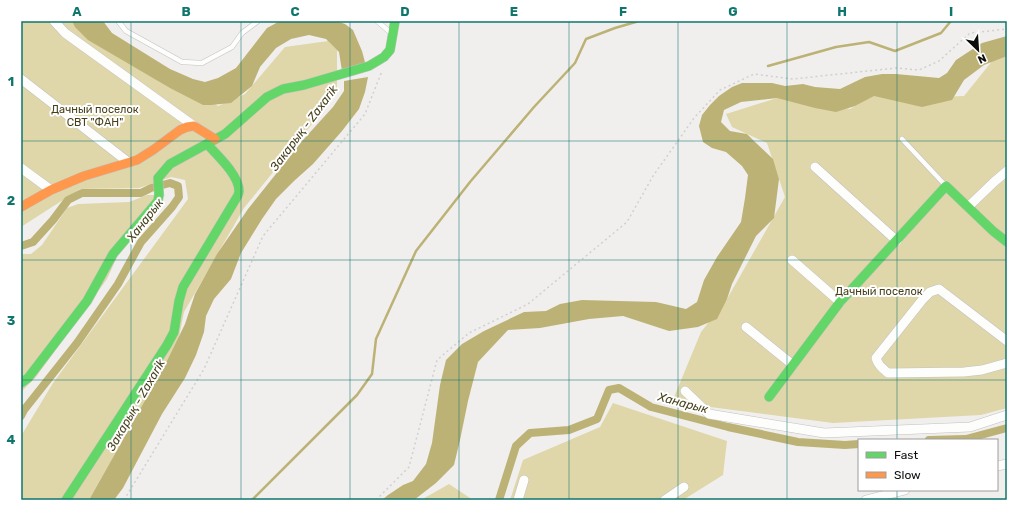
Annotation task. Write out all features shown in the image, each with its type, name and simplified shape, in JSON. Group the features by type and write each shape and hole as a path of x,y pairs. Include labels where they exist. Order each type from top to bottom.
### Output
{"street":[{"path":"54,21 65,33 194,126 211,142 233,175 239,191 237,198 183,287 174,332 167,346 66,500"},
{"path":"21,383 28,378 87,301 113,254 158,201 158,178 170,164 225,134 267,96 283,88 304,85 369,66 384,57 390,50 395,21"},
{"path":"21,79 128,162"},
{"path":"21,207 51,190 84,176 137,160 180,130 187,126 194,126"},
{"path":"815,167 897,241"},
{"path":"21,168 51,190"},
{"path":"968,207 1007,171"},
{"path":"770,397 840,302 946,186 993,231 1006,239"},
{"path":"792,260 840,302"},
{"path":"1007,341 939,289 930,292 923,299 876,358 877,363 888,373 964,372 982,370 1007,363"},
{"path":"746,327 794,365"},
{"path":"684,391 709,414 824,433 970,427 1007,415"},
{"path":"518,500 524,480"},
{"path":"665,500 684,488"},
{"path":"866,500 901,491"}],"lane":[{"path":"118,21 126,31 182,62 202,62 232,47 242,33 258,21"},
{"path":"377,21 392,34"},
{"path":"902,139 946,186"}],"path":[{"path":"376,500 409,467 437,360 469,333 528,304 627,222 653,176 694,118 720,90 754,74 793,79 896,68 919,70 939,61 970,33 1007,29"},
{"path":"124,500 204,369 263,236 365,114 383,68 384,57"}],"green space":[{"name":"Дачный поселок СВТ \"ФАН\"","path":"21,21 91,21 100,30 218,106 245,94 285,47 328,41 337,50 337,93 244,208 184,312 178,342 89,500 21,500 21,436 53,383 188,199 185,180 171,177 139,188 80,189 21,227"},
{"name":"Дачный поселок","path":"997,55 1007,56 1007,408 981,415 833,423 672,402 701,332 727,299 785,197 767,143 732,127 726,114 783,96 850,109 881,91 908,98 964,96"},
{"path":"147,195 165,195 118,255 107,279 36,377 21,392 21,254 31,254 42,245 67,208 78,204 129,202"},
{"path":"613,403 727,441 723,475 683,500 510,500 523,460 600,427"},
{"path":"449,484 473,500 421,500"}],"shaded area":[{"path":"72,21 103,21 112,33 170,69 193,79 205,82 218,78 236,68 267,28 280,21 336,21 345,24 353,30 362,51 366,66 342,71 339,52 326,39 309,35 291,39 276,48 260,67 252,86 231,103 203,105 170,88 88,40 75,27"},
{"path":"1007,36 1007,56 984,65 964,80 952,100 922,107 874,96 855,106 836,112 777,98 741,102 724,110 721,122 730,131 747,134 773,159 779,179 774,218 756,236 732,284 727,299 717,319 698,327 669,331 623,316 589,319 540,328 508,330 478,362 454,465 436,483 414,500 382,500 403,485 413,481 426,464 432,443 440,385 446,360 462,344 484,331 524,312 546,311 560,304 582,300 656,302 686,309 697,302 704,280 717,257 741,222 748,175 742,166 726,152 712,148 703,142 699,126 702,115 719,96 732,87 742,83 772,83 785,86 803,84 815,87 840,89 865,77 882,74 939,78 947,73 956,60 982,43"},
{"path":"368,77 359,109 313,164 276,199 241,253 231,279 214,299 206,316 204,332 196,355 185,378 162,414 123,488 114,500 89,500 166,363 185,324 195,294 217,254 248,209 303,140 333,107 344,91 344,81"}],"waterway":[{"path":"252,500 357,395 372,374 376,339 416,251 470,182 534,107 575,63 586,39 639,21"},
{"path":"768,66 836,47 869,42 895,51 941,33 951,21"},
{"name":"Ханарык","path":"21,246 33,242 53,220 68,200 82,193 141,193 151,188 170,183 178,186 179,197 141,242 118,284 77,343 24,410 21,416"},
{"name":"Ханарык","path":"499,500 516,446 530,433 569,430 597,419 609,390 619,388 651,407 728,427 798,442 845,445 858,444"},
{"name":"Ханарык","path":"966,439 1007,428"}],"traffic: fast":[{"path":"21,383 28,378 87,301 113,254 158,201 158,178 170,164 225,134 267,97 283,89 304,85 369,66 384,57 390,50 395,21"},
{"path":"66,500 167,345 174,332 183,287 238,196 238,185 232,172 207,144"},
{"path":"769,397 840,302 946,186 993,231 1007,242"}],"traffic: slow":[{"path":"21,207 51,190 84,176 137,160 180,130 187,127 194,126 215,139"}],"water label":[{"name":"Закарық - Zaxarik","path":"304,128"},
{"name":"Закарық - Zaxarik","path":"136,405"}]}
